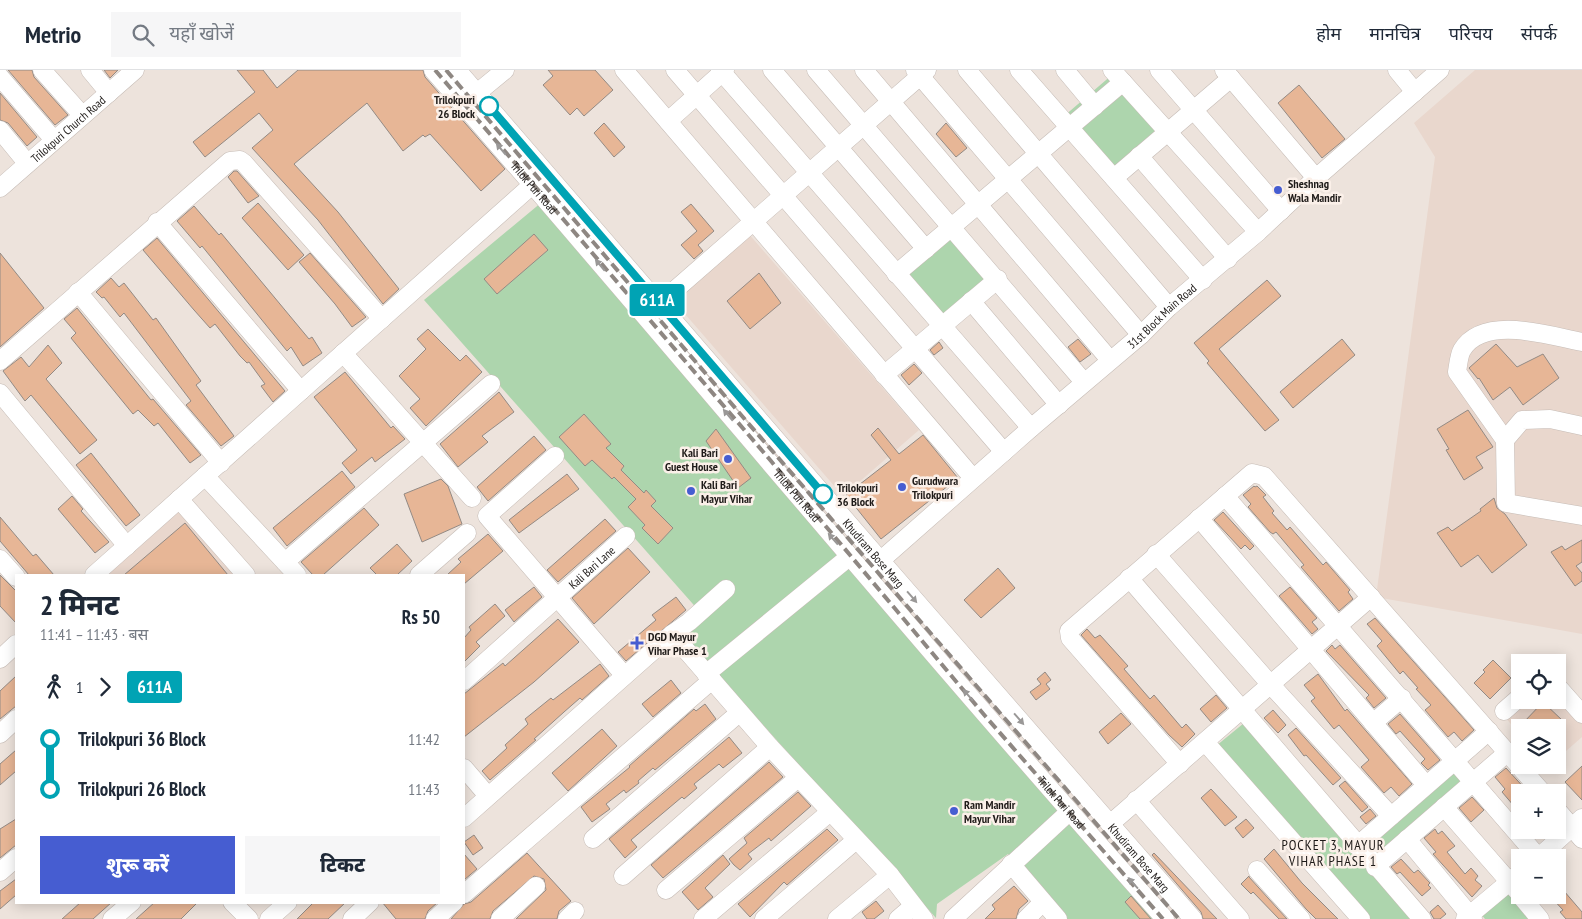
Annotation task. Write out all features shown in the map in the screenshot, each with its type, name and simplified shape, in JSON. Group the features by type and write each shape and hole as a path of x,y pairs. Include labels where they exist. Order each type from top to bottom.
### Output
{"street":[{"path":"42,70 82,115"},
{"path":"90,70 109,93"},
{"name":"Trilokpuri Church Road","path":"0,187 135,70"},
{"name":"Trilok Puri Road","path":"433,70 865,576 1069,812 1165,919"},
{"name":"Khudiram Bose Marg","path":"457,70 1193,919"},
{"path":"477,93 505,70"},
{"path":"624,70 752,222 973,478"},
{"path":"675,70 1004,452"},
{"path":"772,70 926,249"},
{"path":"816,70 998,279 1084,382"},
{"path":"864,70 1110,360"},
{"path":"967,70 1169,307"},
{"path":"1019,70 1202,280"},
{"path":"1065,70 1095,106"},
{"path":"1159,70 1280,211"},
{"path":"1396,70 1416,92"},
{"name":"31st Block Main Road","path":"865,576 880,560 973,478 1141,335 1169,307 1228,259 1316,178 1440,70"},
{"path":"668,121 722,71 808,173 1031,428"},
{"path":"660,303 864,126 921,72 1141,335"},
{"path":"1114,178 1194,110 1227,74 1316,178"},
{"path":"896,274 1095,106 1118,76 1167,133 1258,232"},
{"path":"0,77 54,140"},
{"path":"0,130 28,163"},
{"path":"1139,156 1228,259"},
{"path":"0,361 230,161 240,160 382,319"},
{"path":"95,574 546,174"},
{"path":"158,222 302,390"},
{"path":"884,374 998,279"},
{"path":"78,292 221,462"},
{"path":"971,301 1059,405"},
{"path":"1582,342 1502,329 1474,339 1462,350 1457,372 1505,440 1506,503 1582,516"},
{"path":"343,353 472,498"},
{"path":"285,562 491,384"},
{"path":"0,393 127,546"},
{"path":"1505,440 1522,420 1550,420 1582,426"},
{"path":"555,456 487,516 624,675"},
{"path":"1180,764 1068,634 1071,628 1252,473 1264,476 1535,784"},
{"path":"206,476 296,574"},
{"path":"1225,496 1339,625 1531,849"},
{"path":"179,499 245,574"},
{"path":"1199,518 1426,785"},
{"path":"420,574 467,533"},
{"name":"Kali Bari Lane","path":"465,680 626,536"},
{"path":"1156,554 1270,685 1391,816"},
{"path":"465,893 709,677 849,557"},
{"path":"0,559 15,576"},
{"path":"1130,578 1357,846 1422,919"},
{"path":"465,815 624,675 726,589"},
{"path":"1110,824 1372,597"},
{"path":"672,634 739,713 890,875 918,913 898,919"},
{"path":"1566,696 1582,714"},
{"path":"1373,723 1402,698"},
{"path":"1504,712 1511,705"},
{"path":"593,839 739,713"},
{"path":"0,734 15,720"},
{"path":"1357,846 1489,731"},
{"path":"1205,742 1361,919"},
{"path":"623,876 770,747"},
{"path":"1375,867 1508,752"},
{"path":"465,769 488,796"},
{"path":"666,890 798,778"},
{"path":"1136,800 1240,919"},
{"path":"1444,807 1511,879"},
{"path":"703,919 830,812"},
{"path":"953,919 1069,812"},
{"path":"1549,849 1579,828 1566,817"},
{"path":"1407,839 1469,918 1511,891"},
{"path":"764,919 856,840"},
{"path":"0,872 15,859"},
{"path":"1011,864 1058,919"},
{"path":"1257,870 1301,919"},
{"path":"837,919 890,875"},
{"path":"500,919 536,886"},
{"path":"1026,919 1043,902"},
{"path":"112,919 130,904"},
{"path":"234,904 249,919"},
{"path":"269,919 286,904"},
{"path":"352,919 368,904"},
{"path":"435,919 452,904"},
{"path":"1530,904 1540,919"}],"shaded area":[{"path":"1475,70 1582,70 1582,634 1376,597 1435,157 1414,123"},
{"path":"748,233 919,430 843,496 672,299"},
{"path":"179,511 235,574 108,574"},
{"path":"1566,703 1582,722 1582,737 1566,751 1566,719 1511,719 1511,724 1505,717 1514,709 1566,709"}],"green space":[{"path":"1113,74 1161,131 1111,173 1063,117"},
{"path":"542,202 1156,919 1065,919 1008,854 937,904 936,918 679,631 700,612 424,300"},
{"path":"945,221 994,278 944,321 895,265"},
{"path":"1244,723 1414,919 1367,919 1216,746"},
{"path":"1451,769 1464,785 1380,857 1367,841"},
{"path":"1506,889 1511,895 1511,904 1519,904 1532,919 1485,919 1479,912"}],"building":[{"path":"8,70 32,70 34,77 68,115 55,125"},
{"path":"104,70 118,70 110,78"},
{"path":"237,70 263,70 277,88 298,70 423,70 425,77 505,169 481,191 430,134 425,137 423,135 403,151 367,103 294,164 338,212 399,289 383,304 318,220 252,148 273,130 259,113 205,157 193,142 255,92"},
{"path":"548,70 595,70 613,90 584,116 577,108 570,115 543,85 553,76"},
{"path":"1299,85 1345,139 1322,158 1278,103"},
{"path":"0,93 37,137 27,146 8,123 0,120"},
{"path":"604,123 625,147 614,157 594,133"},
{"path":"946,123 967,148 956,157 936,134"},
{"path":"234,171 237,171 259,196 248,203 228,177"},
{"path":"258,203 304,255 288,270 242,218"},
{"path":"691,204 714,231 698,245 703,251 694,259 681,245 697,231 681,212"},
{"path":"194,206 219,235 221,233 309,339 312,337 322,353 303,366 291,347 287,351 202,246 200,248 177,221"},
{"path":"534,234 548,250 497,294 484,279"},
{"path":"157,238 285,391 273,402 261,386 265,384 249,362 247,363 240,356 215,324 210,328 143,250"},
{"path":"0,253 44,308 0,347"},
{"path":"310,253 366,317 352,327 299,262"},
{"path":"759,273 781,303 750,329 727,301"},
{"path":"111,278 119,287 124,283 153,320 156,318 201,381 196,385 234,436 221,446 186,405 191,401 124,313 120,317 104,297 102,298 96,292"},
{"path":"1267,280 1281,296 1219,349 1279,420 1265,431 1207,363 1209,361 1194,343"},
{"path":"77,308 151,400 153,399 201,455 190,463 158,423 154,426 138,410 133,414 71,338 76,333 64,319"},
{"path":"428,329 460,361 466,355 482,372 426,426 410,408 420,399 399,376 426,349 417,339"},
{"path":"1078,339 1091,354 1080,362 1068,347"},
{"path":"1342,339 1355,355 1293,408 1280,392"},
{"path":"939,342 943,348 934,355 930,350"},
{"path":"1496,344 1517,367 1543,354 1559,378 1523,405 1510,387 1493,400 1479,378 1469,368"},
{"path":"48,345 62,363 46,379 97,440 80,454 31,395 25,401 3,371 21,357 29,367"},
{"path":"914,364 922,373 909,385 901,375"},
{"path":"345,372 391,428 393,426 405,439 375,462 372,457 351,474 342,463 357,450 314,397"},
{"path":"499,392 514,412 482,436 488,442 458,467 440,444"},
{"path":"1468,410 1493,447 1476,457 1483,468 1464,480 1446,450 1449,449 1437,429"},
{"path":"584,414 611,444 606,448 624,466 621,470 644,493 646,490 656,501 651,506 673,528 658,544 642,528 645,525 628,507 636,499 614,477 612,479 592,460 585,466 559,437"},
{"name":"Gurudwara Trilokpuri","path":"878,428 899,454 923,435 958,478 881,539 846,495 891,460 871,435"},
{"name":"Kali Bari Guest House","path":"716,429 751,478 738,488 706,441"},
{"path":"534,436 546,450 488,501 477,487"},
{"path":"91,453 140,515 126,526 76,465"},
{"path":"342,471 355,487 287,546 273,528"},
{"path":"567,474 579,489 519,533 509,520"},
{"path":"441,479 448,486 462,524 422,542 404,494"},
{"path":"1254,486 1257,486 1266,495 1263,497 1274,511 1272,513 1287,530 1290,527 1323,565 1326,562 1350,590 1348,592 1353,599 1339,611 1301,567 1304,565 1276,532 1273,534 1270,532 1248,507 1251,504 1243,495"},
{"path":"72,496 83,509 81,511 109,542 95,553 58,509"},
{"path":"1494,498 1497,508 1505,514 1527,545 1492,573 1478,555 1461,567 1437,533 1448,527 1452,531 1481,511 1480,509"},
{"path":"364,508 379,525 324,574 312,574 301,562"},
{"path":"1223,512 1254,546 1250,550 1245,545 1241,549 1214,520"},
{"path":"0,517 33,556 36,554 53,574 28,574 0,541"},
{"path":"605,519 616,531 558,582 547,570"},
{"path":"185,523 227,574 125,574"},
{"path":"488,534 503,551 465,583 465,574 448,574 461,562 458,559"},
{"path":"1582,540 1582,562 1576,566 1582,573 1582,581 1575,586 1551,552 1562,546 1565,550"},
{"path":"397,544 412,561 398,574 376,574 370,568"},
{"path":"628,548 650,572 594,624 572,598"},
{"path":"998,568 1015,588 981,618 964,600"},
{"path":"0,575 15,590 15,622 0,606"},
{"path":"534,587 542,597 514,622 505,610"},
{"path":"1290,587 1317,618 1312,622 1318,629 1312,634 1279,596"},
{"path":"676,597 686,610 626,661 618,652 656,620 652,615"},
{"path":"495,604 505,616 476,642 480,646 465,661 465,637 471,630 469,627"},
{"path":"1375,618 1474,730 1462,741 1454,732 1448,737 1425,710 1431,705 1416,689 1418,688 1403,671 1400,674 1377,646 1382,641 1367,624"},
{"path":"558,619 579,642 534,682 465,736 465,693 503,663 505,666"},
{"path":"1087,629 1095,638 1100,635 1128,666 1124,669 1150,699 1154,695 1182,728 1186,724 1195,734 1182,747 1169,735 1081,635"},
{"path":"1332,645 1335,649 1340,645 1386,698 1374,708 1366,698 1369,695 1326,651"},
{"path":"1493,660 1511,678 1490,699 1474,683 1485,672 1483,670"},
{"path":"600,664 609,676 582,700 580,698 490,780 482,771 507,748 505,745 528,724 525,719 551,698 553,700"},
{"path":"1045,672 1051,680 1046,684 1050,689 1036,700 1030,692 1041,684 1037,679"},
{"path":"1318,674 1345,711 1347,709 1412,784 1399,796 1391,787 1384,793 1361,767 1369,760 1339,725 1334,729 1311,701 1315,698 1304,685"},
{"path":"15,677 15,707 0,719 0,691"},
{"path":"671,680 681,693 653,717 642,704"},
{"path":"1216,695 1227,708 1211,722 1200,709"},
{"path":"705,704 716,719 655,770 653,768 638,781 639,783 626,793 624,790 606,804 610,809 592,822 581,807 630,767 694,709 696,711"},
{"path":"1536,709 1550,709 1561,719 1527,719"},
{"path":"1273,710 1286,725 1278,733 1264,718"},
{"path":"1121,713 1131,724 1108,744 1099,732"},
{"path":"1400,714 1440,760 1428,770 1421,763 1425,759 1400,731 1396,734 1388,724"},
{"path":"1296,728 1341,778 1333,785 1306,755 1304,756 1288,735"},
{"path":"602,729 617,746 568,791 552,773"},
{"path":"729,737 742,753 723,768 719,764 694,784 697,788 684,799 682,797 631,840 637,847 625,858 609,839"},
{"path":"15,751 15,772 0,785 0,764"},
{"path":"769,762 783,777 663,878 651,865"},
{"path":"1582,766 1582,800 1565,782"},
{"path":"1506,768 1521,784 1511,784 1511,802 1502,792 1505,789 1495,777"},
{"path":"1345,781 1368,807 1362,812 1339,786"},
{"path":"1211,789 1237,817 1225,826 1201,798"},
{"path":"798,792 811,806 771,841 769,838 748,854 752,859 740,870 729,859 747,843 744,838"},
{"path":"1472,797 1484,810 1471,822 1459,808"},
{"path":"1370,809 1376,816 1366,824 1360,817"},
{"path":"1246,819 1254,828 1243,838 1235,828"},
{"path":"15,820 15,846 0,858 0,829"},
{"path":"827,829 838,840 787,885 784,882 750,917 738,904"},
{"path":"1435,829 1438,834 1442,831 1455,846 1447,852 1465,874 1471,868 1478,876 1475,880 1482,886 1472,897 1433,854 1436,852 1424,838"},
{"path":"474,835 483,848 473,855 465,841"},
{"path":"1274,849 1302,883 1338,919 1316,919 1306,909 1264,859"},
{"path":"527,853 571,901 559,911 557,919 516,919 546,890 544,879 534,876 493,911 490,919 451,919 464,904 471,902"},
{"path":"1154,853 1217,919 1203,919 1201,912 1152,855"},
{"path":"465,855 477,869 465,879"},
{"path":"723,855 730,864 705,888 713,897 698,910 682,892"},
{"path":"1401,859 1414,873 1418,870 1430,883 1428,885 1431,888 1422,896 1400,872 1397,874 1391,867"},
{"path":"1249,876 1287,919 1279,919 1253,892 1251,894 1241,884"},
{"path":"15,880 15,896 0,909 0,891"},
{"path":"1014,886 1028,901 1019,909 1016,919 985,919 995,909 992,905"},
{"path":"1566,893 1582,912 1582,919 1566,919 1560,912 1563,910 1557,904 1566,904"},
{"path":"1131,896 1151,919 1140,919 1125,902"},
{"path":"876,901 884,911 874,919 867,919 862,912"},
{"path":"79,904 110,904 93,919 62,919"},
{"path":"153,904 196,904 181,919 136,919"},
{"path":"312,904 344,904 328,919 297,919"},
{"path":"384,904 436,904 428,911 425,919 396,919"},
{"path":"1438,905 1446,914 1440,919 1434,919 1430,912"}],"railway":[{"path":"435,70 771,461 986,717 1163,919"},
{"path":"446,70 748,423 1179,919"}],"bus line":[{"name":"611A","path":"489,106 823,494"}],"place":[{"name":"Trilokpuri 26 Block","path":"489,106"},
{"name":"Sheshnag Wala Mandir","path":"1278,190"},
{"name":"Kali Bari Guest House","path":"728,459"},
{"name":"Gurudwara Trilokpuri","path":"902,487"},
{"name":"Kali Bari Mayur Vihar","path":"691,491"},
{"name":"Trilokpuri 36 Block","path":"823,494"},
{"name":"DGD Mayur Vihar Phase 1","path":"637,643"},
{"name":"Ram Mandir Mayur Vihar","path":"954,811"}],"district":[{"name":"POCKET 3, MAYUR VIHAR PHASE 1","path":"1333,854"}]}
